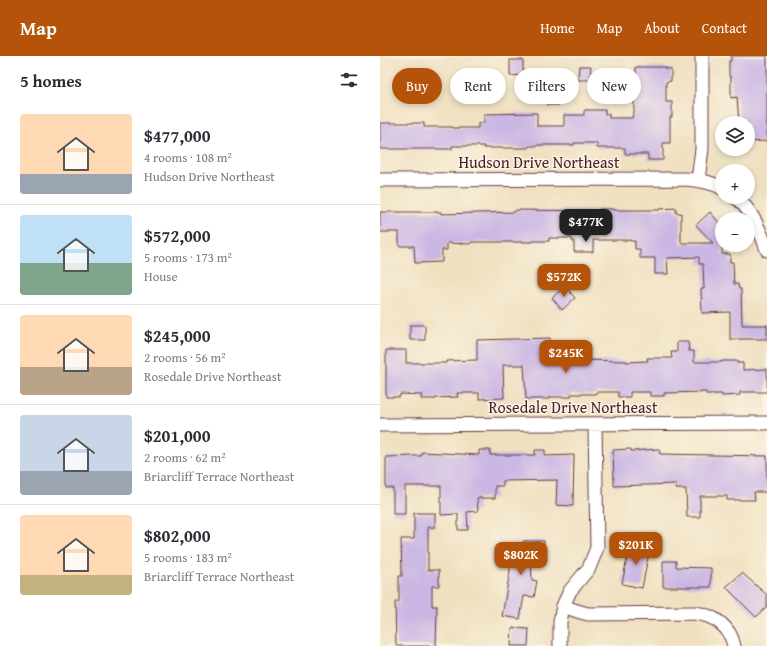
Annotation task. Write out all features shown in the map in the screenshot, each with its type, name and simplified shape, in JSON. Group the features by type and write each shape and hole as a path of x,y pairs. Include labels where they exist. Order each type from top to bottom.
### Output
{"street":[{"path":"698,180 702,149 702,56"},
{"name":"Hudson Drive Northeast","path":"380,180 686,179 698,180 715,185"},
{"path":"741,204 760,230 767,250"},
{"name":"Rosedale Drive Northeast","path":"380,425 767,423"},
{"path":"560,646 560,622 563,606 570,591 589,568 597,548 595,424"},
{"path":"563,606 577,612 588,614 704,614 716,619 725,627 733,639 734,646"}],"building":[{"path":"731,56 767,56 767,141 755,142 755,116 738,116 737,97 731,98 729,61 731,61"},
{"path":"510,60 523,60 523,68 514,68 514,76 510,76"},
{"path":"579,66 591,66 591,68 587,68 587,80 579,80"},
{"path":"665,67 665,69 671,69 671,81 666,82 666,102 672,102 672,117 670,117 670,143 663,143 663,160 648,160 648,154 625,154 625,148 597,148 597,143 574,143 574,145 538,145 529,146 528,148 452,146 452,149 380,149 380,123 424,123 424,127 478,128 478,123 484,123 484,114 537,113 537,126 564,126 564,115 584,115 585,110 605,110 605,114 609,114 609,118 632,118 634,113 634,104 641,104 641,68 636,68"},
{"path":"547,104 560,104 560,105"},
{"path":"676,208 676,213 681,213 681,243 713,243 696,225 710,212 715,218 715,252 730,254 730,262 733,262 734,284 738,284 739,289 741,289 742,325 767,325 767,339 730,339 730,312 702,313 701,289 704,289 703,264 699,264 699,257 667,258 668,274 655,274 655,258 640,258 640,249 635,249 635,241 593,240 593,252 574,252 574,241 572,241 572,238 549,238 549,241 533,242 471,242 471,244 447,243 447,250 442,250 442,262 415,263 414,246 399,246 399,232 380,232 380,212 441,212 441,214 515,212 516,210 599,211 599,209"},
{"path":"565,286 575,298 562,310 552,298"},
{"path":"410,325 425,325 425,340 410,340"},
{"path":"550,338 550,354 578,354 578,360 626,362 648,361 647,358 672,358 671,352 677,352 677,342 688,342 689,351 694,351 694,362 737,361 737,363 743,363 743,370 767,369 767,392 740,392 740,395 722,396 722,394 706,394 706,392 664,393 664,396 650,396 650,392 630,392 630,397 618,397 618,392 596,392 596,394 571,394 571,397 526,399 524,365 503,365 504,398 479,399 479,393 457,393 458,397 436,399 421,399 422,395 400,394 400,397 386,397 386,350 406,350 406,363 446,363 446,361 477,360 477,340"},
{"path":"631,449 631,451 659,449 660,454 767,456 767,492 754,492 755,500 727,500 727,496 700,496 700,517 687,517 686,489 676,489 676,484 614,486 613,450"},
{"path":"479,450 490,450 490,455 535,455 535,450 545,450 545,456 574,455 573,506 556,505 557,480 503,481 503,486 495,486 495,498 477,498 478,511 467,512 468,530 458,530 458,514 441,515 441,486 405,486 405,514 393,514 393,488 386,488 386,457 421,456 422,452 479,455"},
{"path":"414,513 435,513 435,527 428,527 428,570 439,570 439,586 432,586 432,606 437,606 436,646 396,646 395,602 399,602 399,576 402,576 401,539 414,539"},
{"path":"523,541 544,541 544,560 531,560 532,580 537,581 534,597 524,596 520,619 502,616 510,571 510,544 524,544"},
{"path":"630,543 650,547 642,588 622,584"},
{"path":"663,561 676,561 676,567 711,568 711,587 663,587"},
{"path":"742,573 767,595 767,607 756,617 726,587"},
{"path":"512,628 529,629 528,646 511,646"}]}
